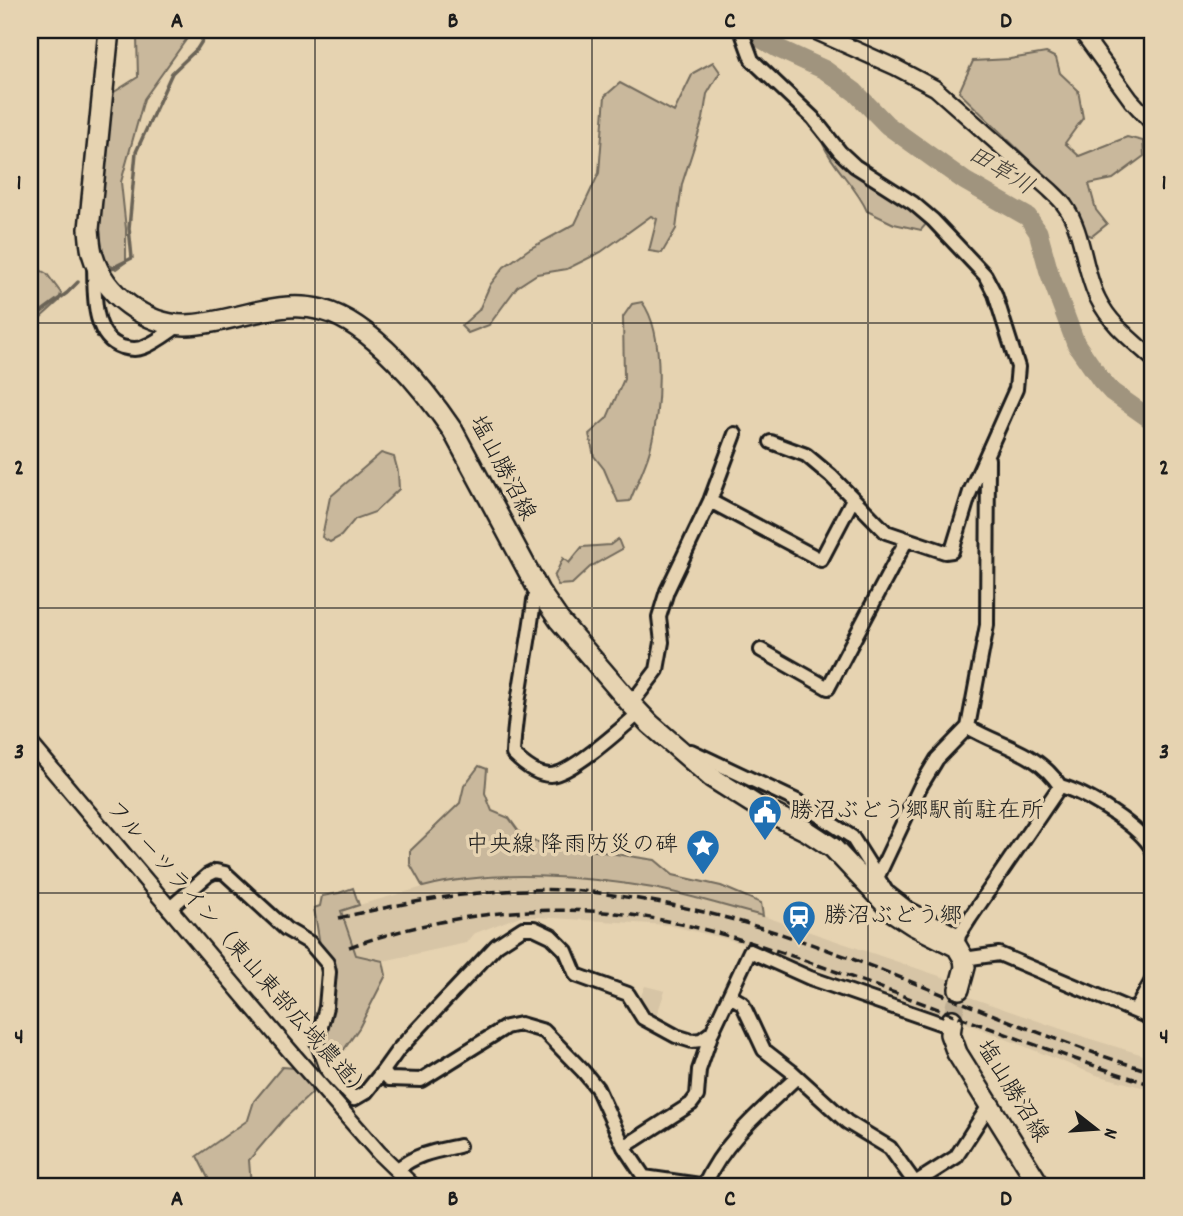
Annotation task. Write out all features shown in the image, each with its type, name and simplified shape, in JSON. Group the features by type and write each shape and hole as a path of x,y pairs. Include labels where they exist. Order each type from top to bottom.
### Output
{"main road":[{"name":"塩山勝沼線","path":"109,30 89,229 93,257 100,273 115,293 142,313 162,321 181,324 300,306 323,310 364,330 439,410 539,591 559,620 635,708 711,777 833,848 894,912 913,925 960,947"},
{"path":"959,989 965,967 960,947"},
{"name":"塩山勝沼線","path":"952,1023 950,1034 954,1046 1040,1186"}],"street":[{"path":"741,30 752,60 813,118 840,152 855,166 913,203 933,220 985,275 995,294 1019,378 970,492 952,551 945,552 906,541 886,532 831,475 806,455 771,442"},
{"path":"812,30 935,88 1050,190 1065,206 1073,222 1103,308 1117,327 1153,359"},
{"path":"1080,30 1131,100 1153,124"},
{"path":"93,257 95,304 104,333 115,344 127,349 142,348 181,324"},
{"path":"539,591 534,600 521,674 514,720 513,754 537,772 548,775 557,774 582,760 635,708 657,670 662,642 659,617 667,591 710,501 735,434"},
{"path":"878,876 920,787 937,760 968,727 987,625 987,455"},
{"path":"710,501 821,559 853,499"},
{"path":"761,650 828,688 906,541"},
{"path":"968,727 985,737 1019,750 1040,764 1060,786 1072,789 1136,828 1149,841 1153,851"},
{"name":"フルーツライン（東山東部広域農道）","path":"30,743 289,1050 380,1153 413,1186"},
{"path":"680,751 691,751 797,801 852,837 886,891 960,947 999,954 1153,1019"},
{"path":"960,947 1060,786"},
{"path":"169,909 208,875 216,871 225,873 286,929 310,943 327,963 326,1007 317,1042 328,1072 354,1099 366,1092 398,1050 497,945 523,928 534,928 551,936 566,951 576,975 628,994 643,1018 676,1036 692,1041 701,1040 712,1032"},
{"path":"624,1147 691,1104 696,1096 699,1070 712,1032 750,951 810,978 952,1023"},
{"path":"1135,1011 1153,979"},
{"path":"730,996 742,1003 764,1050 847,1122 890,1148 915,1182 956,1157 990,1104"},
{"path":"383,1071 388,1079 421,1080 506,1027 520,1024 544,1031 597,1088 624,1147 645,1177 705,1186 713,1167 736,1136 797,1077"},
{"path":"397,1170 409,1159 419,1155 459,1146"}],"shaded area":[{"path":"145,30 193,30 144,99 121,182 126,262 116,269 105,262 98,233 111,94 138,77 137,37"},
{"path":"1046,53 1056,58 1060,73 1078,90 1083,118 1065,143 1079,156 1127,137 1143,141 1144,156 1113,179 1089,184 1096,210 1107,224 1092,236 1084,233 1076,209 1061,191 959,92 973,61"},
{"path":"713,62 720,72 707,94 703,119 682,184 676,229 662,253 649,251 657,219 651,216 601,252 567,269 537,274 517,287 489,325 468,333 461,326 479,310 490,285 504,267 529,249 575,224 599,173 605,96 620,83 674,112 693,73"},
{"path":"828,143 928,222 921,230 894,224 867,211 833,162 823,144"},
{"path":"30,264 47,274 61,293 59,301 30,327"},
{"path":"642,302 650,316 658,353 654,434 648,457 630,501 618,502 604,469 594,456 589,434 607,418 624,379 623,317 632,304"},
{"path":"381,453 394,457 399,489 375,512 355,519 341,536 330,542 322,537 330,497"},
{"path":"618,539 622,549 590,567 572,584 558,585 554,577 563,558 569,563 582,547 610,545"},
{"path":"479,766 487,769 485,793 492,811 509,818 525,840 655,860 673,875 721,886 761,903 763,916 653,888 598,880 508,876 450,881 423,887 410,864 410,851 460,803 464,786"},
{"path":"500,876 567,878 653,888 763,916 954,981 952,991 1153,1058 1153,1090 1096,1075 961,1021 772,953 668,925 520,916 473,934 466,943 383,961 356,955 341,910 438,883"},
{"path":"353,888 359,905 341,911 356,955 383,961 386,975 359,1028 336,1061 323,1060 322,1041 335,970 320,945 314,908 320,906 322,896"},
{"path":"645,986 665,991 655,1020 647,1016 639,1001"},
{"path":"282,1067 295,1068 309,1082 312,1093 284,1119 249,1160 251,1186 210,1186 197,1156 248,1120 254,1101"}],"waterway":[{"path":"110,269 132,258 129,228 136,152 172,73 197,49 209,30"},
{"name":"田草川","path":"746,30 825,70 855,92 887,125 965,181 1028,217 1038,232 1049,272 1076,344 1112,392 1153,421"},
{"path":"30,320 78,282"}],"tunnel":[{"path":"952,1020 959,989"}],"railway":[{"path":"339,918 424,900 511,891 569,890 632,898 700,911 766,929 831,951 1088,1051 1153,1072"},
{"path":"349,947 414,928 480,915 547,910 646,917 769,948 1153,1085"}],"place":[{"name":"勝沼ぶどう郷駅前駐在所","path":"765,842"},
{"name":"中央線 降雨防災の碑","path":"703,876"},
{"name":"勝沼ぶどう郷","path":"799,947"}]}
